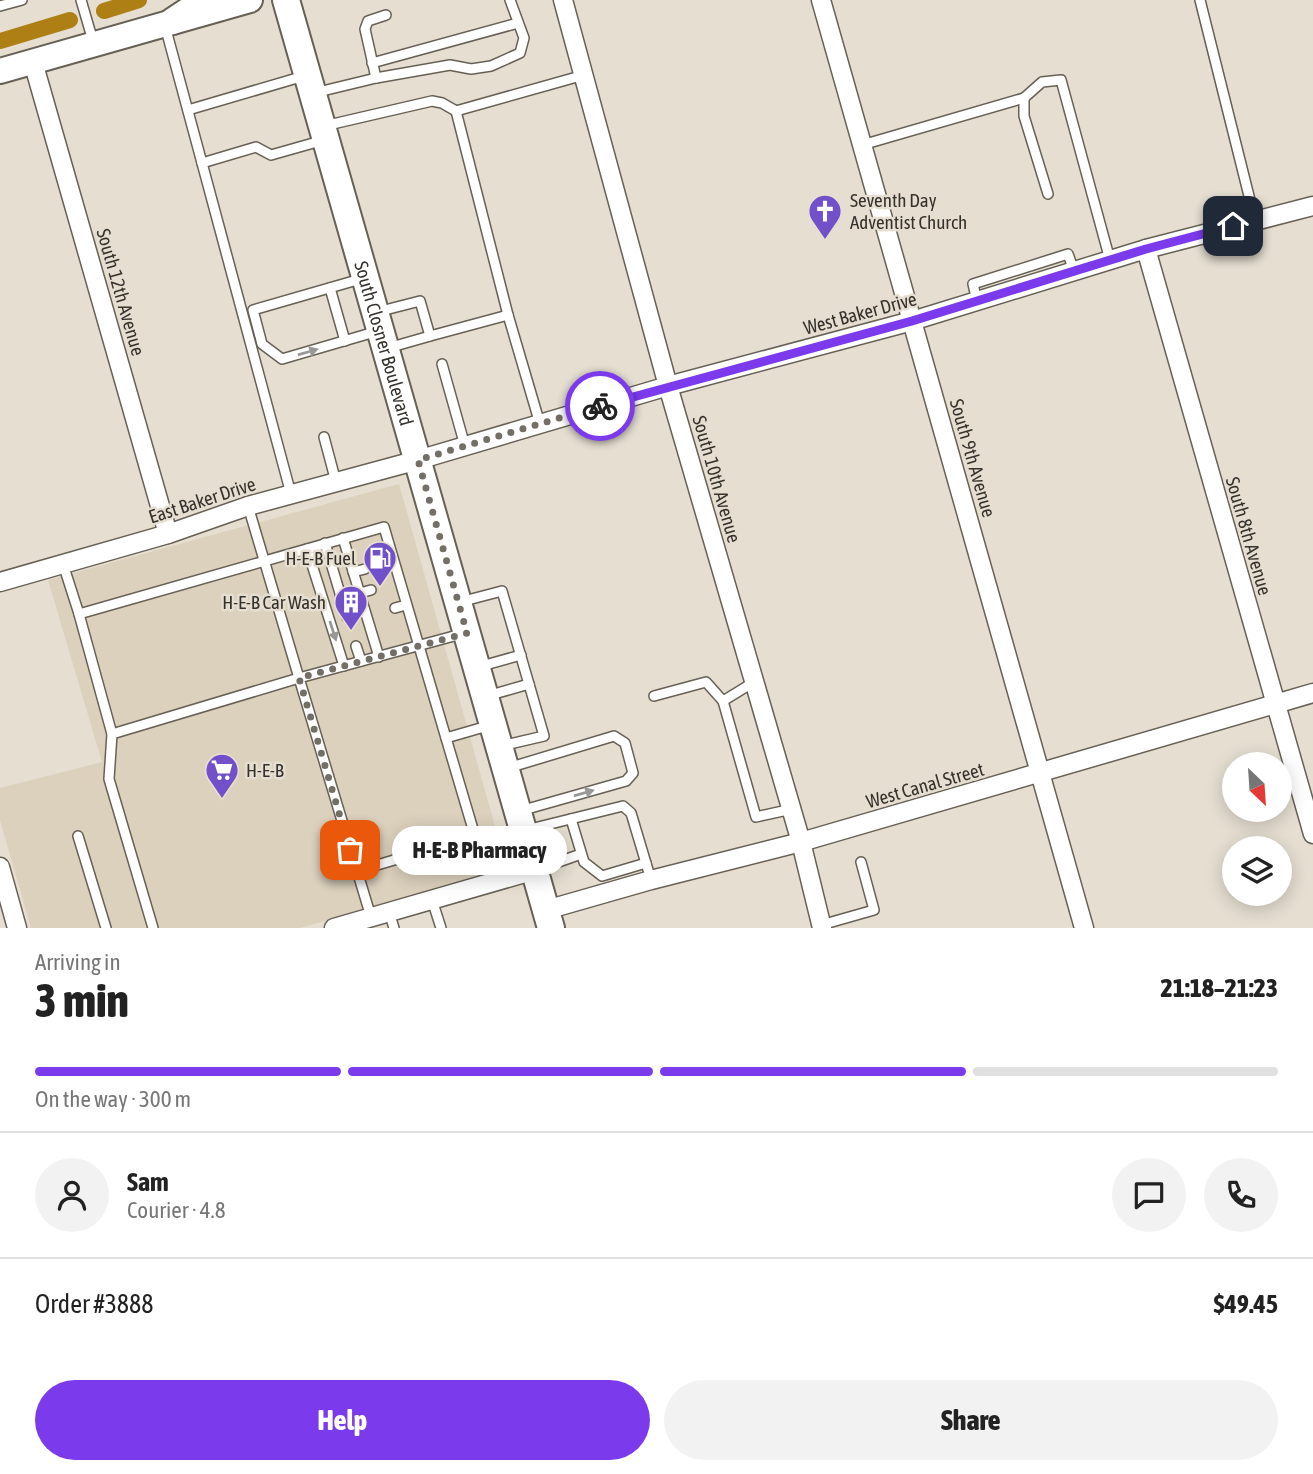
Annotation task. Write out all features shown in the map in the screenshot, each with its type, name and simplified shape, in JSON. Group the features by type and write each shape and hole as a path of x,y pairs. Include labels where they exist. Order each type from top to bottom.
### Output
{"main road":[{"path":"169,22 205,0"},
{"path":"0,71 250,0"},
{"name":"South Closner Boulevard","path":"286,0 549,919"}],"street":[{"name":"South 10th Avenue","path":"563,0 668,386 792,809 822,926"},
{"name":"South 9th Avenue","path":"821,0 1084,928"},
{"name":"South 12th Avenue","path":"33,62 168,534"},
{"name":"West Baker Drive","path":"418,460 668,386 912,321 1146,249 1313,206"},
{"name":"South 8th Avenue","path":"1146,249 1313,834"},
{"name":"East Baker Drive","path":"0,582 168,534 248,506 418,460"},
{"name":"West Canal Street","path":"549,919 604,885 649,872 801,842 1313,693"},
{"path":"0,867 17,928"},
{"path":"334,928 371,917 392,920 432,900 535,870"}],"lane":[{"path":"0,6 22,0"},
{"path":"81,0 93,43"},
{"path":"188,110 310,85 376,78 450,65 471,69 500,64 520,53 524,38 510,0"},
{"path":"1200,0 1255,220"},
{"path":"376,78 365,29 368,21 386,15"},
{"path":"169,22 188,110 291,494"},
{"path":"372,63 519,23"},
{"path":"202,163 256,147 271,155 324,133 432,101 456,111 584,75"},
{"path":"862,145 1024,98 1042,82 1062,80 1110,260"},
{"path":"1024,98 1024,116 1048,194"},
{"path":"456,111 508,315 540,424"},
{"path":"366,278 253,310 262,344 282,359 381,330 420,300 430,336"},
{"path":"330,288 345,341"},
{"path":"381,330 430,336 508,315"},
{"path":"442,364 465,446"},
{"path":"324,437 336,482"},
{"path":"248,506 371,917"},
{"path":"79,614 384,527 475,836 357,871"},
{"path":"343,538 379,657"},
{"path":"326,543 347,617"},
{"path":"307,549 344,666"},
{"path":"383,564 394,561"},
{"path":"63,564 112,734 109,779 153,928"},
{"path":"354,572 365,569"},
{"path":"388,585 400,583"},
{"path":"360,593 371,590"},
{"path":"458,603 502,591 521,655 544,736 500,747"},
{"path":"395,607 406,604"},
{"path":"366,615 377,612"},
{"path":"112,734 299,678 467,633"},
{"path":"356,646 361,662"},
{"path":"477,667 521,655"},
{"path":"654,696 706,682 723,701 756,817 792,809"},
{"path":"723,701 754,682"},
{"path":"485,696 529,684"},
{"path":"446,738 500,747 614,736 625,743 633,773 626,781 521,821"},
{"path":"521,821 571,819 623,806 628,808 649,872"},
{"path":"571,819 584,862 604,885"},
{"path":"78,836 106,928"},
{"path":"535,870 581,855"},
{"path":"822,926 874,910 861,862"},
{"path":"432,900 441,928"}],"shaded area":[{"path":"399,484 507,869 300,928 31,928 0,820 0,788 102,762 48,580"}],"waterway":[{"path":"104,11 139,0"},
{"path":"0,41 70,20"}],"way so far":[{"path":"350,850 299,678 467,633 418,460 600,406"}],"place":[{"name":"Seventh Day Adventist Church","path":"825,241"},
{"name":"H-E-B Fuel","path":"380,588"},
{"name":"H-E-B Car Wash","path":"351,632"},
{"name":"H-E-B","path":"222,800"},
{"name":"H-E-B Pharmacy","path":"350,850"}],"route":[{"path":"600,406 912,321 1146,249 1233,226"}]}
